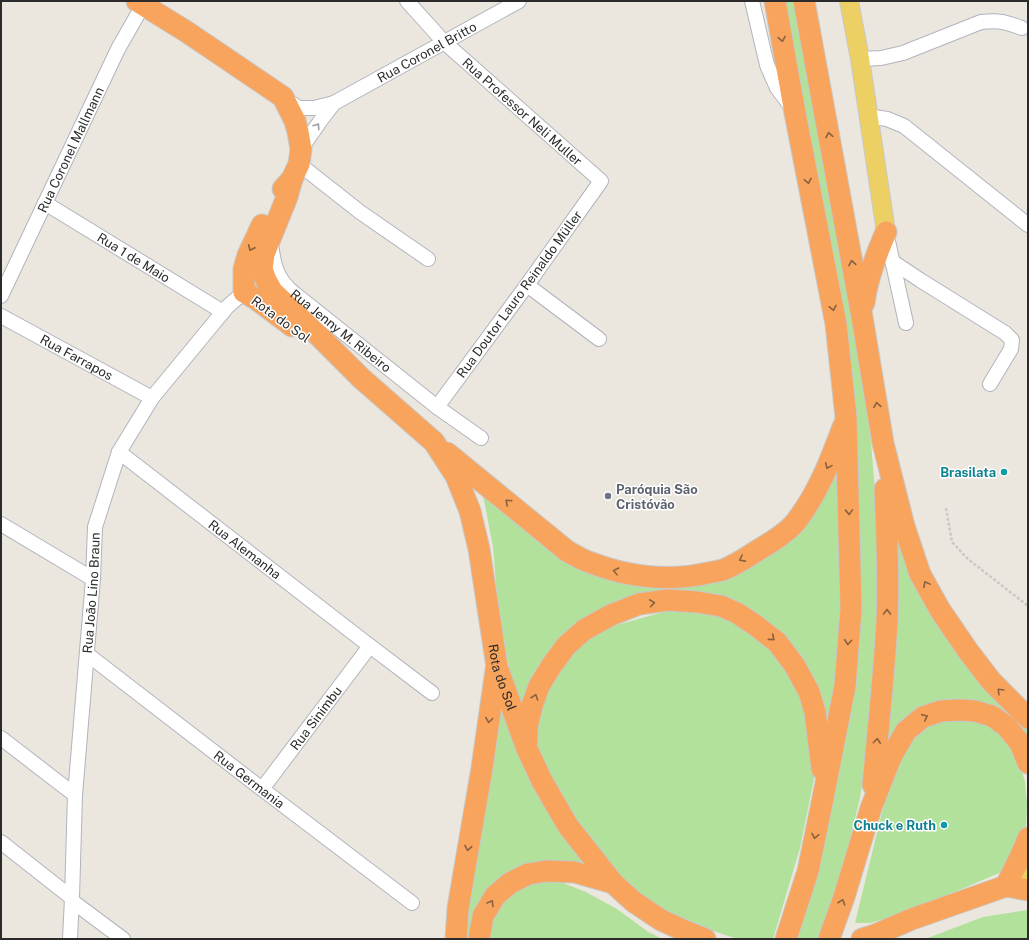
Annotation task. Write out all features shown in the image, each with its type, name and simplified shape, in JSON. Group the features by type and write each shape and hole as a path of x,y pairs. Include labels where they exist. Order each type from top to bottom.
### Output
{"highway":[{"path":"775,1 836,324 846,417 851,608 845,686 808,871 786,939"},
{"path":"804,1 862,317 883,443 904,526 920,574 940,610 986,675 1028,718"},
{"path":"140,3 187,32 283,97 295,121 298,132 297,164 287,197 264,254 262,269 244,292 264,296 317,334"},
{"name":"Rota do Sol","path":"297,164 268,214 248,255 244,269 244,292 361,378"},
{"path":"862,317 868,280 886,232"},
{"name":"Rota do Sol","path":"262,269 272,291 361,378 434,442 456,476 470,511 479,549 497,667 527,749 542,781 568,826 613,883 634,902 661,920 705,939"},
{"path":"434,442 568,551 588,562 615,570 635,575 665,578 695,576 723,570 776,539 797,521 816,493 830,463 846,417"},
{"path":"871,808 887,619 887,542 883,443"},
{"path":"527,749 527,727 539,686 566,646 584,630 639,604 668,600 697,602 721,606 737,613 777,642 795,666 810,692 815,712 822,765 823,798"},
{"path":"456,939 458,908 482,768 497,667"},
{"path":"829,939 844,897 871,808 891,757 906,731 923,717 941,711 975,711 992,716 1006,726 1020,743 1028,763"},
{"path":"1006,886 1028,838"},
{"path":"479,939 483,916 495,896 510,883 528,874 546,871 574,872 613,883"},
{"path":"862,939 912,919 1006,886 1028,890"}],"main road":[{"path":"849,1 860,59 886,232"},
{"path":"1006,886 1028,877"}],"street":[{"name":"Rua Professor Neli Muller","path":"407,1 444,42 601,181"},
{"name":"Rua Coronel Britto","path":"334,103 520,1"},
{"path":"752,1 767,65 777,88 795,113"},
{"name":"Rua Coronel Mallmann","path":"1,296 140,3"},
{"path":"860,59 882,58 903,53 981,22 994,20 1022,28"},
{"path":"283,97 299,108 314,108 334,103"},
{"path":"334,103 321,120 297,164 360,212 428,259"},
{"path":"868,116 886,119 904,126 1028,225"},
{"name":"Rua Doutor Lauro Reinaldo Müller","path":"437,407 601,181"},
{"name":"Rua 1 de Maio","path":"45,203 223,312"},
{"path":"886,232 906,323"},
{"name":"Rua Jenny M. Ribeiro","path":"270,239 276,271 284,283 295,294 437,407 481,438"},
{"path":"893,262 1005,333 1012,340 1011,349 990,384"},
{"path":"527,285 598,338"},
{"name":"Rua João Lino Braun","path":"70,939 75,795 93,579 95,526 119,452 152,398 223,312 244,292"},
{"name":"Rua Farrapos","path":"1,316 152,398"},
{"name":"Rua Alemanha","path":"119,452 432,693"},
{"path":"1,524 93,579"},
{"name":"Rua Sinimbu","path":"262,789 370,646"},
{"name":"Rua Germania","path":"87,654 412,903"},
{"path":"1,738 75,795"},
{"path":"1,842 123,939"}],"path":[{"path":"946,508 952,542 981,570 1028,606"}],"green space":[{"path":"782,1 794,1 859,355 871,442 879,542 879,612 868,748 860,798 839,883 821,939 797,939 860,541"},
{"path":"839,454 843,612 827,760 819,709 740,609 611,611 521,710 509,667 498,608 493,547 482,490 589,573 617,582 639,585 754,563"},
{"path":"891,490 916,581 1028,725 1028,745 957,700 882,755"},
{"path":"667,611 693,611 720,616 737,623 776,653 792,673 810,716 815,774 800,848 773,939 737,939 690,923 660,907 630,887 569,820 534,749 537,702 568,659 589,637 613,626"},
{"path":"500,699 589,868 527,870 469,939 459,939"},
{"path":"954,717 989,725 1015,747 1025,782 1027,805 1026,827 1021,845 1012,859 999,873 913,910 870,923 855,923 881,816 895,767 921,728"},
{"path":"544,878 563,883 586,892 617,909 647,931 662,939 486,939 487,919 510,891"},
{"path":"1028,910 1028,939 925,939 983,917"}],"place":[{"name":"Brasilata","path":"1004,472"},
{"name":"Paróquia São Cristóvão","path":"608,496"},
{"name":"Chuck e Ruth","path":"944,825"}]}
